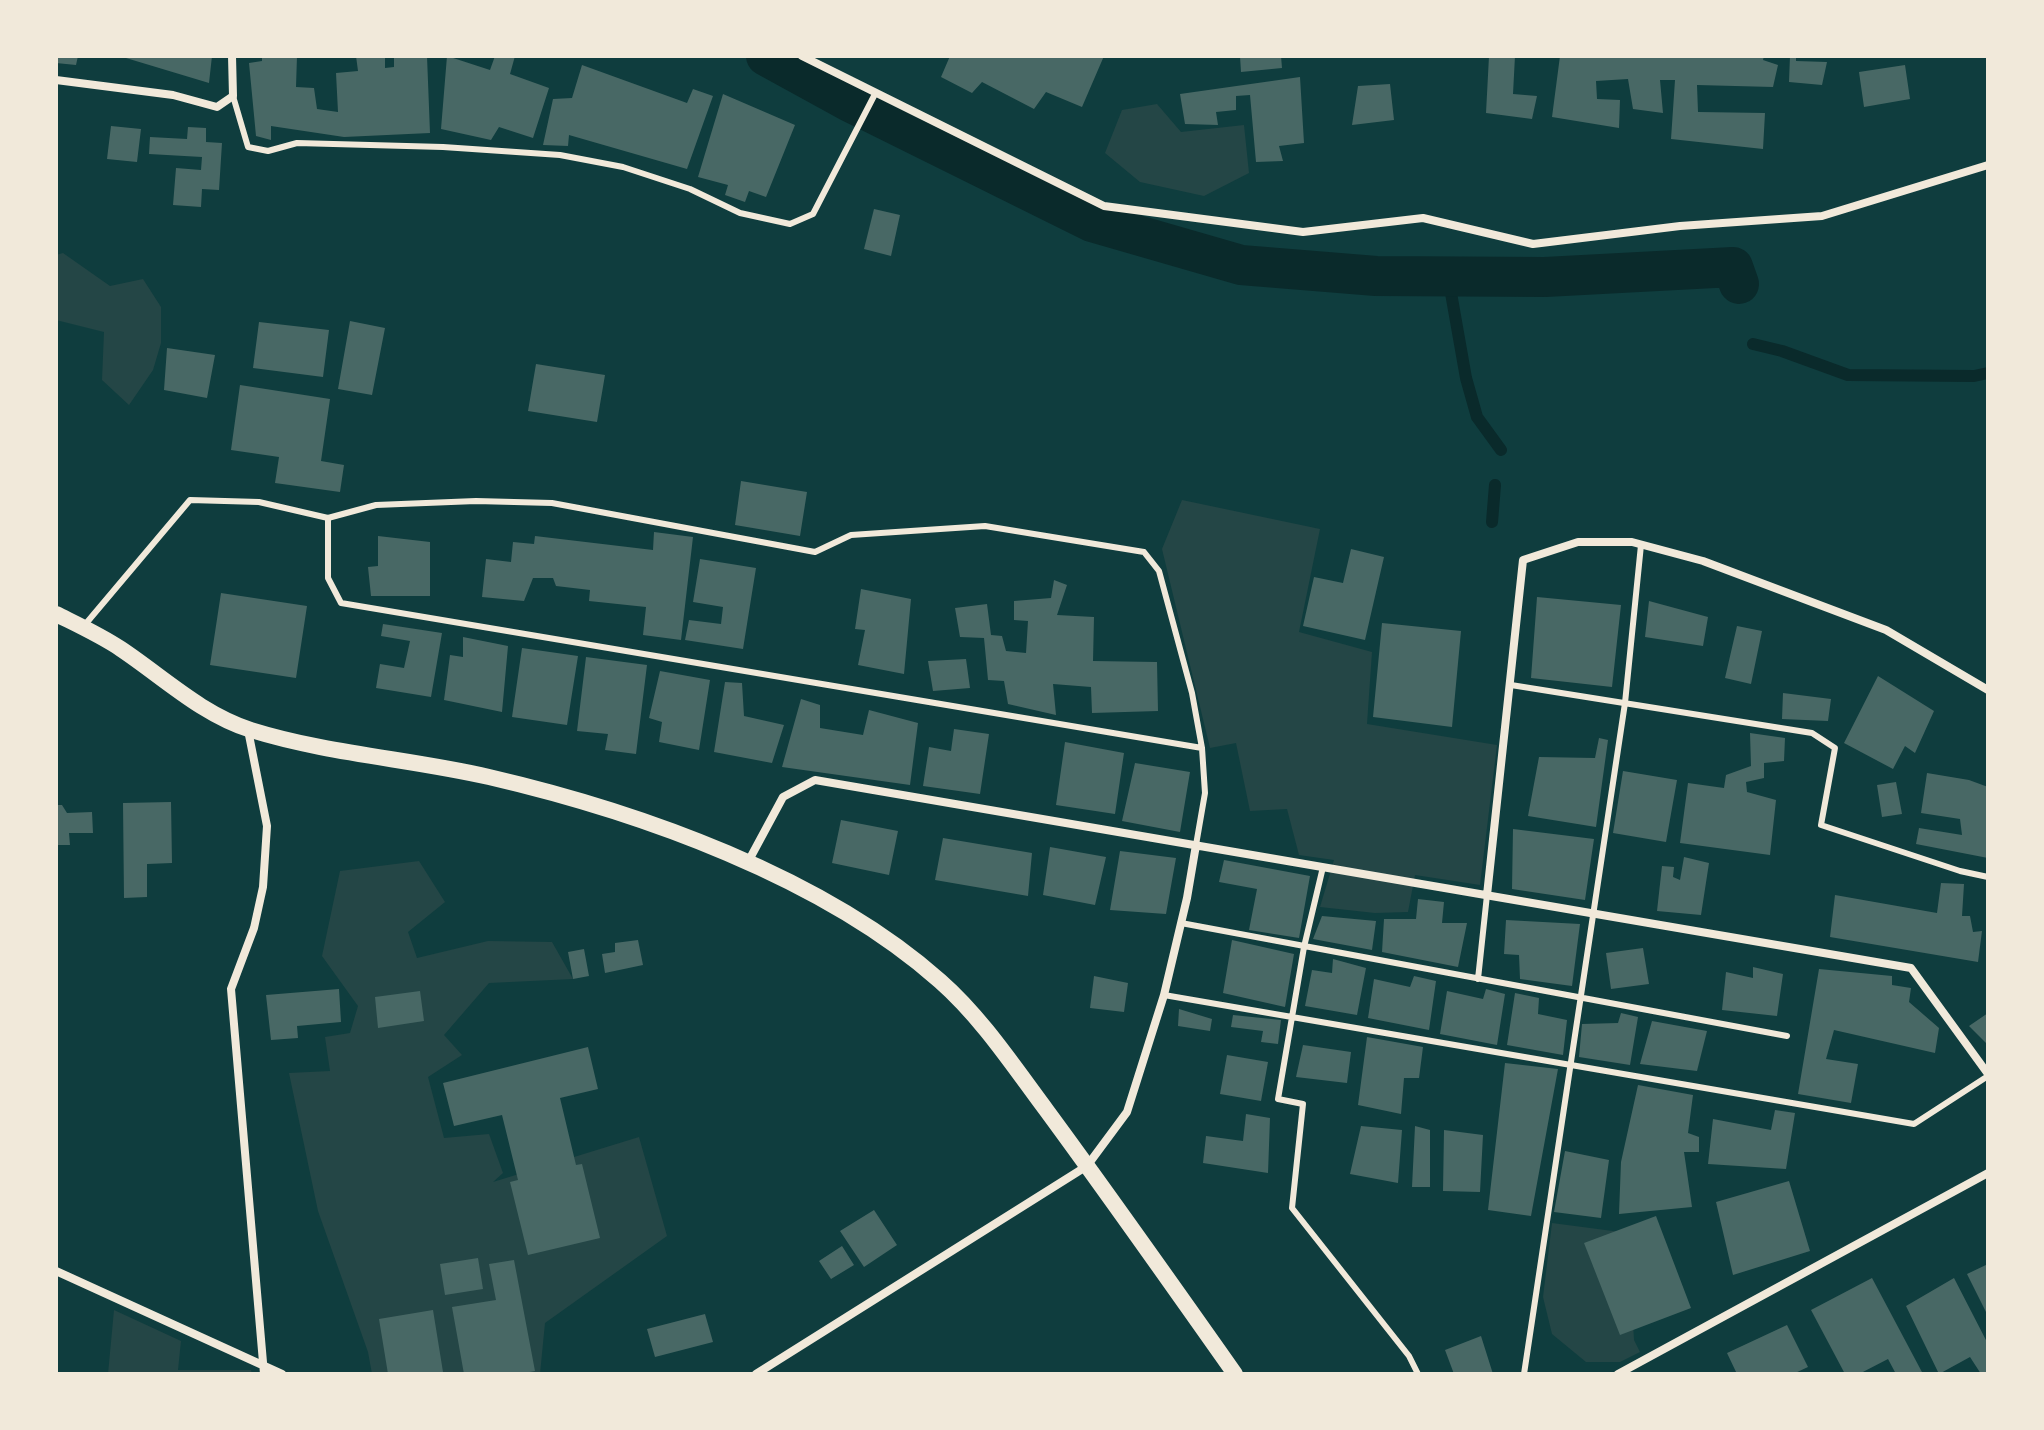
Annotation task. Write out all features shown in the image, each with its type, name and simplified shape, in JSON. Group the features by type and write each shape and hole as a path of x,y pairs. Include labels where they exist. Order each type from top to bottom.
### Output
{"main road":[{"path":"56,614 121,649 204,708 248,729 295,741 488,777 620,815 748,862 845,911 895,944 942,983 983,1027 1087,1166 1235,1374"}],"street":[{"path":"56,80 173,95 217,107 233,96 232,56"},
{"path":"802,56 1104,206 1303,232 1423,218 1533,244 1680,226 1822,216 1988,165"},
{"path":"1487,895 1523,560 1578,542 1632,542 1703,561 1886,630 1988,690"},
{"path":"248,729 267,826 263,887 254,928 231,989 264,1370"},
{"path":"748,862 783,797 815,780 1592,913 1911,968 1988,1075"},
{"path":"756,1374 1087,1166 1127,1112 1164,995 1196,845"},
{"path":"1618,1374 1988,1173"},
{"path":"56,1271 264,1370 282,1374"}],"lane":[{"path":"233,96 248,147 268,151 297,143 414,146 560,155 623,167 690,189 740,213 790,224 813,214 875,94"},
{"path":"83,627 190,500 259,502 328,518 376,505 476,501 552,503 815,552 851,535 985,526 1144,552 1159,571 1192,693 1202,748 1205,793 1196,845"},
{"path":"328,518 328,578 341,603 1202,748"},
{"path":"1524,1374 1625,703 1641,545"},
{"path":"1511,685 1812,733 1835,748 1821,825 1960,871 1988,877"},
{"path":"1323,867 1304,947 1278,1099 1303,1104 1292,1208 1409,1356 1418,1374"},
{"path":"1478,979 1487,895"},
{"path":"1181,923 1787,1036"},
{"path":"1164,995 1914,1124 1988,1075"}],"shaded area":[{"path":"1157,104 1181,132 1244,125 1249,173 1204,196 1140,182 1105,153 1122,110"},
{"path":"63,253 110,286 143,279 161,307 161,343 153,370 129,405 102,380 104,332 56,320 56,255"},
{"path":"1182,500 1320,529 1299,632 1372,652 1367,724 1497,745 1480,885 1415,875 1408,912 1375,913 1320,907 1334,860 1299,855 1287,809 1250,811 1236,743 1210,748 1162,549"},
{"path":"419,861 445,902 408,932 417,958 488,941 552,942 573,979 489,983 444,1035 462,1055 428,1077 444,1138 489,1134 503,1173 493,1182 639,1137 667,1236 545,1323 540,1374 372,1374 368,1352 318,1211 289,1073 330,1071 325,1037 350,1033 358,1006 322,956 340,871"},
{"path":"1552,1223 1628,1233 1634,1340 1640,1352 1620,1362 1586,1362 1552,1334 1543,1297"},
{"path":"114,1310 181,1341 178,1370 251,1370 252,1374 108,1374"}],"building":[{"path":"56,56 78,56 76,65 56,63"},
{"path":"212,56 209,83 126,58"},
{"path":"262,56 297,56 296,87 314,88 317,109 338,112 336,73 358,71 356,56 385,56 385,68 394,67 394,56 427,56 430,133 344,137 271,126 271,140 256,136 249,63 262,61"},
{"path":"447,56 490,70 495,56 515,56 510,74 549,88 533,138 499,127 491,140 441,129"},
{"path":"950,56 1104,56 1082,107 1046,92 1034,109 982,82 972,93 941,77"},
{"path":"1240,56 1281,56 1282,68 1241,72"},
{"path":"1489,56 1515,56 1513,94 1537,96 1532,119 1486,113"},
{"path":"1560,56 1764,56 1763,60 1778,65 1773,87 1697,85 1698,112 1765,113 1763,149 1671,139 1675,80 1660,80 1663,113 1633,109 1628,79 1596,81 1597,99 1620,100 1619,128 1552,117"},
{"path":"1790,56 1796,56 1796,61 1827,62 1822,85 1789,82"},
{"path":"582,65 687,103 693,89 713,96 687,169 569,135 568,146 543,145 553,99 572,98"},
{"path":"1905,65 1910,99 1864,107 1859,72"},
{"path":"1300,77 1304,143 1279,146 1283,161 1256,162 1250,95 1236,96 1236,110 1216,112 1218,125 1185,124 1180,94"},
{"path":"1390,84 1394,120 1352,125 1358,86"},
{"path":"723,94 795,125 766,197 749,191 745,202 725,195 728,185 698,177"},
{"path":"111,126 141,129 137,162 107,159"},
{"path":"188,127 206,128 206,142 222,143 219,190 202,189 201,207 173,205 176,168 201,170 202,157 149,154 150,137 187,139"},
{"path":"874,209 900,215 891,256 864,249"},
{"path":"350,321 385,328 372,395 338,389"},
{"path":"259,322 329,330 323,377 253,368"},
{"path":"167,348 215,355 207,398 164,390"},
{"path":"536,364 605,375 597,422 528,411"},
{"path":"240,385 330,399 321,461 344,465 340,492 275,483 279,457 231,450"},
{"path":"741,481 807,492 800,536 735,525"},
{"path":"654,532 693,537 681,640 643,635 646,607 589,601 590,590 556,586 553,578 533,578 524,601 482,597 486,559 511,562 513,542 534,544 535,536 653,550"},
{"path":"378,536 430,542 430,596 371,596 368,567 378,566"},
{"path":"1351,549 1384,557 1365,640 1303,626 1314,577 1343,583"},
{"path":"700,559 756,568 743,649 685,640 689,620 721,624 723,607 693,602"},
{"path":"1054,580 1067,585 1057,615 1094,617 1093,661 1157,662 1158,711 1092,713 1091,687 1053,684 1056,715 1008,704 1004,681 988,680 984,638 960,637 955,608 987,604 991,635 1002,636 1006,651 1026,653 1028,621 1014,620 1014,601 1051,598"},
{"path":"861,589 911,599 904,674 858,665 865,630 855,629"},
{"path":"221,593 307,606 296,678 210,665"},
{"path":"1537,597 1621,605 1612,687 1531,678"},
{"path":"1649,601 1708,617 1703,646 1645,637"},
{"path":"1382,623 1461,631 1452,727 1373,717"},
{"path":"383,624 442,633 431,697 376,688 380,664 404,668 410,641 381,636"},
{"path":"1737,626 1762,631 1751,684 1725,678"},
{"path":"463,637 508,646 502,712 444,700 450,655 463,657"},
{"path":"522,648 578,656 567,725 512,717"},
{"path":"586,657 647,665 636,754 605,750 608,734 577,731"},
{"path":"966,659 970,688 933,691 928,661"},
{"path":"660,671 710,680 699,750 659,742 662,722 649,718"},
{"path":"1878,676 1934,711 1915,753 1905,746 1893,769 1844,743"},
{"path":"725,682 742,683 744,716 784,725 772,763 714,752"},
{"path":"1783,693 1831,699 1828,721 1782,719"},
{"path":"801,699 820,705 820,728 863,735 869,710 918,723 910,785 782,767"},
{"path":"954,729 989,734 980,794 923,786 929,747 951,751"},
{"path":"1750,733 1785,738 1784,761 1764,763 1764,778 1746,782 1747,792 1776,800 1770,855 1680,843 1688,783 1724,788 1726,775 1751,766"},
{"path":"1599,738 1608,740 1596,827 1528,816 1539,757 1595,758"},
{"path":"1065,742 1124,753 1115,814 1056,805"},
{"path":"1135,763 1190,772 1180,832 1122,821"},
{"path":"1623,771 1677,780 1666,842 1613,833"},
{"path":"1927,773 1969,780 1988,787 1988,858 1916,844 1919,828 1962,835 1960,819 1921,813"},
{"path":"1896,782 1902,814 1882,817 1877,785"},
{"path":"171,802 172,863 147,864 147,897 124,898 123,803"},
{"path":"56,805 62,805 67,813 92,812 93,833 69,833 70,845 56,845"},
{"path":"841,820 898,831 889,875 832,863"},
{"path":"1513,829 1594,839 1585,900 1512,889"},
{"path":"943,838 1032,853 1028,896 935,880"},
{"path":"1050,847 1106,857 1095,905 1043,895"},
{"path":"1120,851 1176,858 1166,914 1110,910"},
{"path":"1684,857 1709,863 1701,915 1657,911 1662,866 1674,867 1673,877 1680,880"},
{"path":"1224,860 1310,876 1299,938 1249,930 1257,889 1219,882"},
{"path":"1941,883 1964,884 1962,916 1970,916 1973,932 1982,931 1978,962 1830,937 1835,895 1937,913"},
{"path":"1418,899 1444,902 1442,923 1467,923 1458,967 1382,952 1384,919 1416,919"},
{"path":"1322,916 1376,921 1372,950 1313,939"},
{"path":"1506,920 1580,924 1572,986 1520,979 1519,955 1504,954"},
{"path":"638,940 643,965 605,973 602,954 615,952 615,943"},
{"path":"1232,940 1294,954 1285,1007 1223,993"},
{"path":"1643,948 1649,984 1611,989 1606,953"},
{"path":"584,949 589,976 573,979 568,952"},
{"path":"1333,959 1366,968 1357,1015 1305,1006 1312,970 1332,973"},
{"path":"1753,967 1783,974 1777,1016 1722,1010 1726,972 1753,978"},
{"path":"1819,969 1892,976 1892,985 1911,988 1909,1002 1939,1028 1935,1053 1834,1030 1826,1059 1858,1064 1851,1103 1798,1094"},
{"path":"1094,976 1128,983 1124,1012 1090,1008"},
{"path":"1414,976 1436,981 1429,1030 1368,1018 1374,979 1410,987"},
{"path":"339,989 341,1022 297,1026 298,1038 271,1040 266,995"},
{"path":"1486,989 1505,994 1497,1045 1440,1034 1447,991 1483,999"},
{"path":"420,991 424,1021 378,1028 375,997"},
{"path":"1515,993 1539,998 1538,1014 1567,1020 1563,1055 1507,1045"},
{"path":"1179,1009 1212,1019 1210,1031 1178,1026"},
{"path":"1621,1013 1638,1017 1630,1065 1579,1057 1582,1024 1618,1023"},
{"path":"1988,1013 1988,1045 1969,1026"},
{"path":"1233,1015 1281,1020 1278,1044 1261,1042 1263,1031 1231,1027"},
{"path":"1652,1021 1707,1031 1697,1071 1640,1064"},
{"path":"1367,1037 1423,1047 1419,1078 1404,1078 1401,1114 1358,1105"},
{"path":"1303,1045 1351,1052 1347,1083 1296,1077"},
{"path":"588,1047 598,1089 560,1098 576,1165 582,1164 600,1238 528,1255 510,1182 518,1180 502,1115 454,1126 443,1083"},
{"path":"1227,1055 1268,1062 1261,1101 1220,1094"},
{"path":"1505,1063 1558,1069 1531,1216 1488,1210"},
{"path":"1638,1085 1693,1095 1688,1133 1699,1137 1699,1152 1684,1152 1692,1207 1619,1214 1621,1162"},
{"path":"1775,1110 1795,1113 1786,1169 1708,1164 1713,1119 1771,1130"},
{"path":"1246,1114 1270,1118 1268,1173 1203,1163 1206,1136 1243,1141"},
{"path":"1361,1126 1402,1130 1398,1183 1350,1174"},
{"path":"1415,1126 1430,1130 1430,1187 1412,1187"},
{"path":"1444,1130 1483,1135 1480,1192 1443,1191"},
{"path":"1565,1151 1609,1160 1601,1218 1554,1212"},
{"path":"1789,1181 1810,1251 1733,1275 1716,1202"},
{"path":"874,1210 897,1245 864,1267 840,1231"},
{"path":"1656,1216 1691,1308 1620,1335 1584,1243"},
{"path":"842,1246 854,1265 831,1279 819,1261"},
{"path":"478,1258 483,1289 445,1295 440,1264"},
{"path":"514,1260 535,1371 464,1374 452,1307 496,1300 489,1264"},
{"path":"1988,1264 1988,1316 1967,1274"},
{"path":"1872,1278 1923,1374 1896,1374 1888,1359 1859,1374 1845,1374 1811,1310"},
{"path":"1954,1278 1988,1344 1988,1374 1981,1374 1970,1357 1939,1374 1906,1306"},
{"path":"433,1310 443,1372 388,1374 379,1319"},
{"path":"705,1314 713,1342 655,1357 647,1329"},
{"path":"1787,1325 1808,1367 1793,1374 1737,1374 1727,1353"},
{"path":"1481,1336 1493,1374 1454,1374 1445,1350"}],"waterway":[{"path":"766,56 848,101 1092,222 1241,265 1376,276 1545,277 1733,267 1739,284"},
{"path":"1448,276 1466,378 1477,417 1501,450"},
{"path":"1753,344 1848,375 1974,376 1988,373"},
{"path":"1492,522 1495,485"}]}
